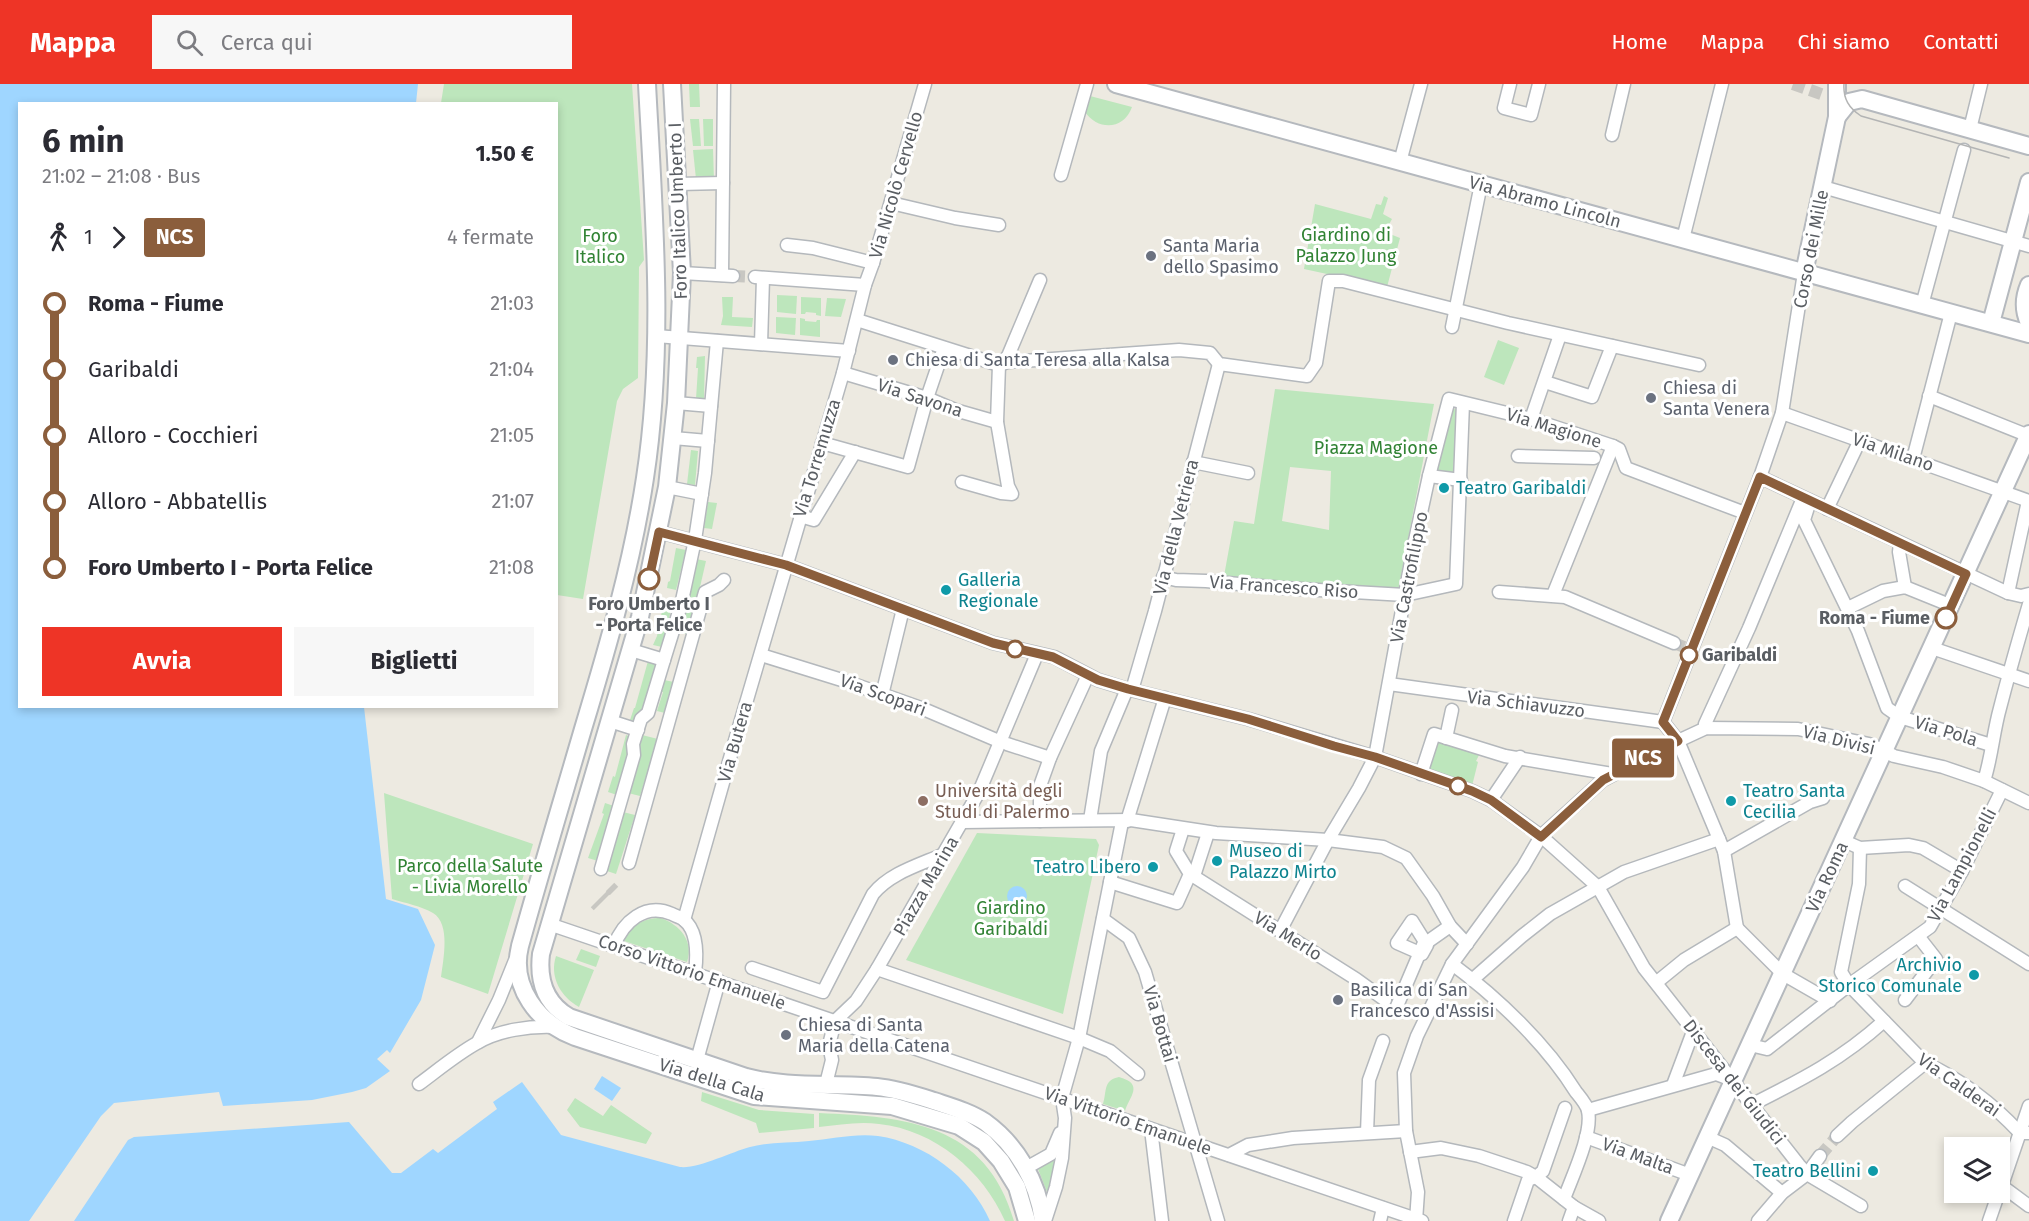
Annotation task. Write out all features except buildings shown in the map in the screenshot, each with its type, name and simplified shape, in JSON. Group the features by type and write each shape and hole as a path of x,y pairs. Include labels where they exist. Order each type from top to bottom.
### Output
{"main road":[{"name":"Foro Italico Umberto I","path":"531,906 623,592 637,527 650,436 657,272 647,84"},
{"name":"Foro Italico Umberto I","path":"551,919 644,602 667,487 676,403 682,273 672,84"},
{"name":"Via Abramo Lincoln","path":"1116,84 2029,334"},
{"name":"Corso dei Mille","path":"1804,273 1837,117 1837,84"},
{"path":"1837,117 1859,92 2026,145"},
{"path":"1991,323 2029,182"},
{"path":"657,272 682,273"},
{"path":"2029,285 2024,309 2029,323"},
{"name":"Via Roma","path":"1673,1220 1707,1137 2029,435"},
{"path":"637,527 659,532"},
{"name":"Via della Cala","path":"531,906 518,953 517,966 523,989 534,1008 554,1027 575,1037 754,1096 892,1106 959,1126 975,1135 1001,1161 1017,1187 1027,1221"},
{"name":"Via della Cala","path":"551,919 541,954 540,977 548,996 558,1009 578,1020 767,1082 895,1090 966,1111 998,1132 1026,1168 1036,1188 1044,1221"}],"street":[{"path":"682,273 728,275 723,183 723,84"},
{"name":"Via Nicolò Cervello","path":"857,320 865,285 925,84"},
{"path":"1061,175 1087,84"},
{"path":"1400,162 1421,84"},
{"path":"1510,84 1504,108 1531,115 1539,84"},
{"path":"1612,135 1624,84"},
{"path":"1683,240 1722,84"},
{"path":"1970,129 1981,84"},
{"path":"1922,305 1965,150"},
{"path":"678,184 723,183"},
{"path":"1452,327 1481,184"},
{"path":"1823,187 2013,241"},
{"path":"891,203 955,218 999,225"},
{"path":"787,245 813,248 873,263"},
{"name":"Corso dei Mille","path":"1663,722 1683,647 1745,513 1782,413 1804,273"},
{"path":"761,344 759,278 865,285"},
{"path":"962,482 1012,494 1008,486 998,422 999,365 1008,356 1040,280"},
{"path":"857,320 999,365 1008,362 1179,350 1210,353 1218,364 1306,376 1316,363 1329,281 1343,281 1555,334 1699,365"},
{"path":"1913,459 1950,312"},
{"name":"Via Torremuzza","path":"786,565 857,320"},
{"path":"1531,419 1545,382 1555,334"},
{"path":"656,336 849,351"},
{"path":"601,869 634,754 633,744 642,719 648,712 681,605 696,540 717,341"},
{"path":"1545,382 1592,397 1612,346"},
{"path":"822,443 908,467 944,348"},
{"name":"Via della Vetriera","path":"1093,820 1101,751 1130,690 1163,577 1218,364"},
{"name":"Via Savona","path":"843,373 998,422"},
{"path":"1929,396 2029,435"},
{"name":"Via Magione","path":"1449,399 1531,419 1613,446 1619,449 1626,468 1745,513"},
{"name":"Via Castrofilippo","path":"1280,931 1375,757 1428,477 1449,399"},
{"path":"676,403 711,406"},
{"path":"1428,477 1461,480 1463,403"},
{"name":"Via Milano","path":"1782,413 2028,501"},
{"path":"673,438 708,441"},
{"path":"1827,509 1860,440"},
{"path":"1553,595 1613,446"},
{"path":"800,516 814,520 855,452"},
{"path":"1518,456 1594,458"},
{"path":"1193,462 1248,473"},
{"path":"1760,477 2008,593 2021,596 2029,594"},
{"name":"Via Francesco Riso","path":"1163,577 1176,580 1206,580 1284,588 1405,595 1456,584 1461,480"},
{"path":"667,487 702,494"},
{"path":"1807,499 1804,520 1848,608 1887,708 1900,717"},
{"path":"1706,728 1705,724 1807,499"},
{"path":"2008,593 2028,501"},
{"name":"Discesa dei Giudici","path":"659,532 786,565 993,643 1053,657 1088,675 1130,690 1248,719 1375,757 1472,791 1491,800 1541,837 1598,887 1644,968 1807,1174 1861,1206"},
{"path":"1900,543 1899,552 1905,588"},
{"name":"Via Butera","path":"684,920 786,565"},
{"path":"629,863 705,592 718,585 723,579"},
{"path":"1848,608 1883,591 1905,588 1952,606"},
{"path":"1499,592 1564,597 1683,647"},
{"path":"1984,781 1991,760 1991,745 2009,674 2029,604"},
{"path":"882,695 903,609"},
{"path":"1932,648 2029,681"},
{"path":"631,650 664,660"},
{"path":"963,822 1004,743 1037,654"},
{"name":"Via Scopari","path":"761,655 921,708 1004,743 1050,758"},
{"path":"1040,820 1041,786 1050,758 1088,675"},
{"name":"Via Schiavuzzo","path":"1389,684 1663,722"},
{"path":"1044,1221 1060,1170 1065,1118 1062,1098 1079,1038 1110,882 1125,821 1165,698"},
{"path":"1446,738 1452,710"},
{"name":"Via Pola","path":"1900,717 1991,745"},
{"path":"585,722 638,730"},
{"path":"1663,722 1678,741 1721,845 1737,928 1783,974 1830,1000"},
{"name":"Via Divisi","path":"1418,1220 1418,1192 1406,1131 1404,1073 1417,1036 1452,964 1523,867 1541,837 1603,780 1706,728 1798,729 1869,744 1894,756 1943,767 1984,781 2029,802"},
{"path":"1421,774 1434,734 1505,756 1612,774"},
{"path":"1491,800 1520,758"},
{"name":"Via Lampionelli","path":"1750,1045 1767,1049 1849,985 1930,927 1962,871 2002,790"},
{"path":"1472,980 1550,914 1624,872 1721,845 1810,802 1823,798"},
{"name":"Piazza Marina","path":"835,1021 856,1001 878,969 963,822 1125,821 1183,829 1328,840 1383,847 1406,858 1433,896 1450,926 1467,944"},
{"path":"1183,829 1176,851 1192,874"},
{"path":"1844,841 1860,848 1909,845 1923,848 1962,871"},
{"path":"1110,882 1177,903 1208,844"},
{"path":"1849,985 1841,972 1859,884 1860,848"},
{"path":"752,968 823,992 879,886 902,872 944,855"},
{"name":"Via Merlo","path":"1192,874 1385,1000"},
{"path":"1905,886 2029,964"},
{"path":"614,946 619,933 626,924 642,914 658,910 667,912 684,920 693,933 695,973"},
{"name":"Corso Vittorio Emanuele","path":"551,919 614,946 835,1021"},
{"name":"Via Bottai","path":"1103,919 1130,938 1145,972 1218,1221"},
{"path":"1397,1006 1422,948 1450,926"},
{"path":"1657,982 1684,960 1737,928"},
{"path":"1905,1000 1936,959 1918,936"},
{"path":"478,1042 499,1000 518,953"},
{"path":"1452,964 1543,1046 1588,1110 1586,1137 1569,1203 1569,1221"},
{"path":"878,969 1079,1038 1110,1051 1138,1074"},
{"path":"697,1060 719,981"},
{"name":"Via Calderai","path":"1849,985 1925,1063 1967,1088 2024,1133"},
{"path":"826,1084 831,1060 829,1045 835,1021"},
{"name":"Via Vittorio Emanuele","path":"835,1021 1418,1220"},
{"path":"1753,1104 1812,1074 1858,1045 1884,1021"},
{"path":"419,1084 478,1042 514,1030 537,1026 554,1027"},
{"path":"1673,1085 1694,1029"},
{"path":"1367,1133 1369,1080 1383,1041"},
{"path":"1837,1136 1925,1063"},
{"path":"1588,1110 1716,1074 1733,1080"},
{"path":"2010,1166 2024,1133 2029,1106"},
{"path":"1514,1221 1528,1180 1543,1171 1565,1108"},
{"path":"1026,1168 1053,1152 1065,1118"},
{"path":"1151,1129 1162,1221"},
{"path":"1229,1155 1248,1145 1293,1138 1406,1131"},
{"name":"Via Malta","path":"1586,1137 1690,1175"},
{"path":"1707,1137 1725,1146 1782,1193"},
{"path":"1410,1152 1441,1148 1527,1172 1569,1203 1599,1221"},
{"path":"1758,1221 1782,1193 1807,1174 1820,1156"},
{"path":"2010,1195 2029,1205"},
{"path":"1989,1221 1995,1203"},
{"path":"1380,1221 1383,1208"}],"green space":[{"name":"Foro Italico","path":"444,84 632,84 644,260 639,267 638,378 623,389 617,401 583,599 558,595 558,102 441,102"},
{"path":"689,84 699,84 700,107 690,107"},
{"path":"1090,96 1132,107 1128,115 1117,124 1103,125 1090,118 1085,112"},
{"path":"690,119 699,119 701,146 693,146"},
{"path":"703,119 713,119 713,146 704,146"},
{"path":"713,149 714,180 696,179 693,150"},
{"name":"Giardino di Palazzo Jung","path":"1384,196 1388,198 1383,214 1392,219 1385,232 1400,238 1387,287 1304,269 1315,204 1371,219 1376,204 1381,205"},
{"path":"777,295 797,296 796,314 777,312"},
{"path":"722,297 733,297 732,317 753,318 752,327 721,325"},
{"path":"801,297 821,298 821,316 806,312 801,314"},
{"path":"827,298 846,299 841,317 825,316"},
{"path":"776,317 796,318 795,335 776,333"},
{"path":"800,318 805,321 820,320 820,337 800,335"},
{"path":"1498,340 1519,348 1504,385 1484,377"},
{"path":"705,356 704,399 696,399 697,357"},
{"name":"Piazza Magione","path":"1275,389 1434,404 1398,591 1224,576 1234,521 1254,524","holes":["1290,467 1331,471 1329,530 1282,521"]},
{"path":"1450,408 1458,410 1453,473 1435,471"},
{"path":"691,450 698,451 695,485 687,484"},
{"path":"708,502 717,503 712,529 704,528"},
{"path":"676,548 686,550 676,590 667,588"},
{"path":"696,559 706,561 689,635 678,632"},
{"path":"664,601 673,602 662,647 653,645"},
{"path":"648,661 656,663 639,722 630,720 635,708"},
{"path":"664,680 674,682 665,713 657,711"},
{"path":"626,735 634,738 617,795 608,792 613,776 615,777"},
{"path":"642,735 658,739 640,796 628,793"},
{"path":"1434,735 1481,751 1476,761 1478,762 1472,786 1423,771"},
{"name":"Parco della Salute - Livia Morello","path":"384,793 533,844 488,994 441,977 444,934 439,918 423,908 392,899"},
{"path":"605,803 614,806 598,861 588,858 604,814 602,813"},
{"path":"623,812 635,815 616,874 607,871"},
{"name":"Giardino Garibaldi","path":"977,833 1096,839 1099,845 1063,1014 906,960"},
{"path":"661,918 674,925 684,935 689,947 687,962 624,941 638,924 649,919"},
{"path":"581,949 600,956 596,967 576,960"},
{"path":"556,956 594,970 579,1007 567,998 558,986 554,971"},
{"path":"1119,1077 1127,1080 1133,1087 1132,1096 1125,1111 1103,1104 1108,1083"},
{"path":"702,1092 759,1110 814,1114 814,1128 759,1133 756,1123 701,1101"},
{"path":"575,1098 603,1116 611,1105 652,1133 646,1144 580,1127 567,1110"},
{"path":"819,1113 912,1123 939,1132 963,1145 984,1163 1001,1188 1014,1221 1005,1221 984,1186 955,1156 938,1144 900,1128 872,1123 819,1127"},
{"path":"1059,1157 1050,1191 1047,1192 1038,1169"}],"water":[{"path":"0,84 418,84 416,102 18,102 18,708 364,708 386,899 418,909 435,945 421,1000 390,1053 387,1050 377,1059 390,1071 366,1088 312,1100 223,1106 219,1092 114,1103 101,1116 29,1221 0,1221"},
{"path":"1017,886 1024,889 1027,896 1024,903 1017,906 1010,903 1007,896 1010,889"},
{"path":"602,1076 621,1088 612,1101 594,1089"},
{"path":"522,1082 561,1135 680,1167 715,1160 742,1149 765,1144 861,1135 896,1140 929,1154 959,1177 982,1205 990,1221 74,1221 128,1140 134,1137 349,1122 392,1173 401,1173 433,1149 438,1153 497,1109 493,1102"}],"tunnel":[{"path":"1793,84 1824,95 1836,95"},
{"path":"733,276 755,277"},
{"path":"1674,643 1684,647"},
{"path":"610,887 614,891"},
{"path":"603,895 606,898"},
{"path":"595,903 598,906"},
{"path":"1820,1156 1837,1136"}],"tram line":[{"path":"1844,84 1848,103 1861,116 2009,158"}],"bus line":[{"name":"NCS","path":"649,579 659,532 786,565 993,643 1053,657 1098,680 1269,725 1375,757 1472,791 1491,800 1541,837 1603,780 1678,741 1663,722 1760,477 1966,574 1946,618"}],"place":[{"name":"Santa Maria dello Spasimo","path":"1151,256"},
{"name":"Chiesa di Santa Teresa alla Kalsa","path":"893,360"},
{"name":"Chiesa di Santa Venera","path":"1651,398"},
{"name":"Teatro Garibaldi","path":"1444,488"},
{"name":"Foro Umberto I - Porta Felice","path":"649,579"},
{"name":"Galleria Regionale","path":"946,590"},
{"name":"Roma - Fiume","path":"1946,618"},
{"name":"Garibaldi","path":"1689,655"},
{"name":"Università degli Studi di Palermo","path":"923,801"},
{"name":"Teatro Santa Cecilia","path":"1731,801"},
{"name":"Museo di Palazzo Mirto","path":"1217,861"},
{"name":"Teatro Libero","path":"1153,867"},
{"name":"Archivio Storico Comunale","path":"1974,975"},
{"name":"Basilica di San Francesco d'Assisi","path":"1338,1000"},
{"name":"Chiesa di Santa Maria della Catena","path":"786,1035"},
{"name":"Teatro Bellini","path":"1873,1171"}]}
